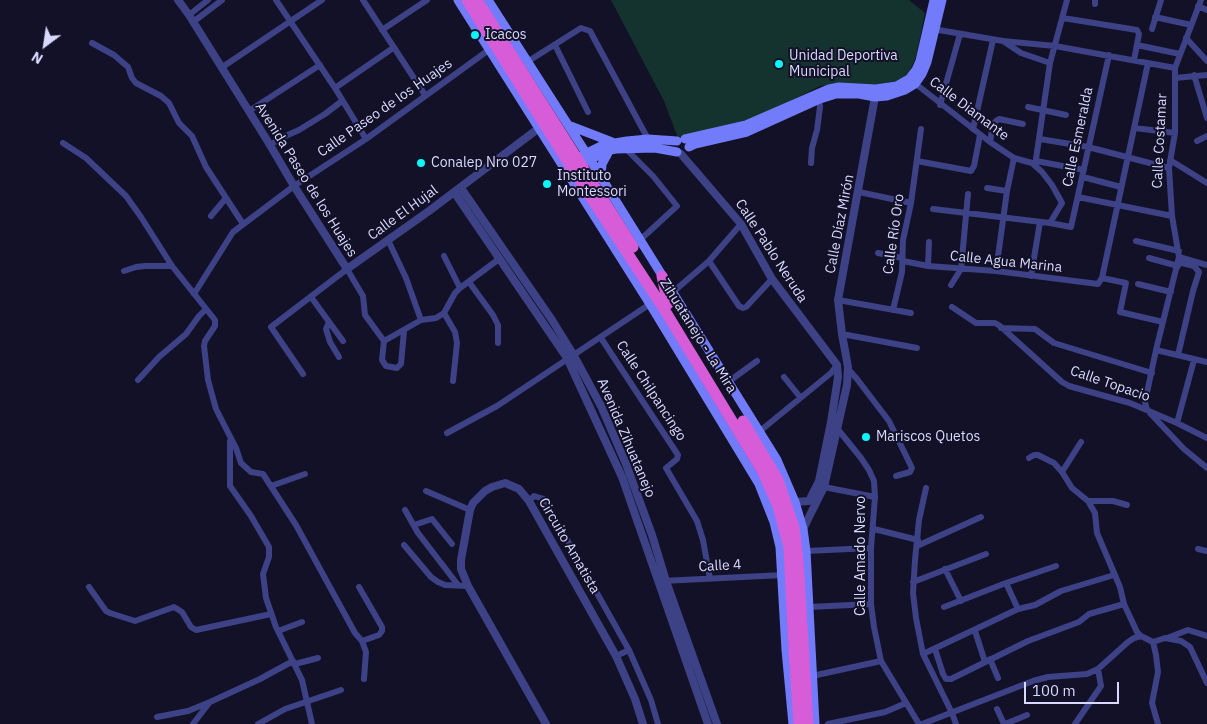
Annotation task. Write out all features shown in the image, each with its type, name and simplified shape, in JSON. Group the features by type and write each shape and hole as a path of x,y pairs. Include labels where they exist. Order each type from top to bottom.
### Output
{"highway":[{"name":"Zihuatanejo - La Mira","path":"467,0 512,79 549,121"},
{"name":"Zihuatanejo - La Mira","path":"476,0 763,472 778,506 789,547 790,650 799,724"},
{"name":"Zihuatanejo - La Mira","path":"576,164 668,304 778,480 794,527 798,560 808,724"},
{"path":"662,276 668,304"}],"main road":[{"path":"458,0 512,79"},
{"path":"488,0 527,62 549,121 566,124 612,147 626,149 656,148 679,153 686,152 684,143"},
{"path":"819,96 844,93 875,96 896,94 922,74 927,62 934,0"},
{"path":"931,28 942,0"},
{"path":"576,164 612,147 648,139 695,144 746,128 839,87 876,90 912,81"},
{"path":"566,124 576,164 650,304 759,484 774,522 780,547 790,650 792,724"},
{"path":"679,153 674,146 684,143"},
{"path":"601,179 602,164 612,147"},
{"path":"576,164 601,179 760,431 777,460 795,502 803,529 806,551 815,724"}],"street":[{"name":"Avenida Paseo de los Huajes","path":"178,0 348,269 363,296 365,315 384,341"},
{"path":"191,18 208,0"},
{"path":"191,18 222,0"},
{"path":"276,0 335,88 366,139"},
{"path":"221,68 322,0"},
{"path":"364,0 393,48 425,95"},
{"path":"382,30 428,0"},
{"path":"1036,163 1050,63 1067,0"},
{"path":"1152,29 1161,0"},
{"path":"1200,3 1207,10"},
{"name":"Calle Costamar","path":"1147,410 1145,402 1156,350 1179,259 1172,216 1169,168 1175,133 1176,68 1200,3"},
{"path":"1155,17 1191,25"},
{"path":"1063,18 1137,30 1140,34 1134,60"},
{"path":"527,62 581,28 586,28 590,31 648,139"},
{"path":"931,28 993,40 1055,46 1176,68"},
{"path":"940,104 960,34"},
{"path":"1186,38 1207,61"},
{"path":"973,129 993,40"},
{"path":"1002,41 1022,53 1050,63"},
{"path":"92,43 114,55 128,67 132,78 136,82 165,98 179,123 192,136 201,159 243,224"},
{"path":"555,45 588,112"},
{"path":"1136,45 1180,54"},
{"path":"335,88 393,48"},
{"name":"Calle Paseo de los Huajes","path":"194,294 233,232 294,186 366,139 490,49"},
{"name":"Calle Esmeralda","path":"1050,223 1068,227 1072,226 1109,55"},
{"path":"1102,278 1148,63"},
{"path":"249,112 320,66"},
{"path":"1194,75 1207,118"},
{"path":"1175,78 1207,75"},
{"name":"Calle Diamante","path":"912,81 990,142 1014,158 1084,173 1121,187"},
{"path":"811,163 812,148 818,130 819,96"},
{"name":"Calle Díaz Mirón","path":"803,529 824,487 846,394 849,370 838,300 875,96"},
{"path":"270,145 299,130 342,101"},
{"path":"1028,107 1066,115"},
{"name":"Calle El Hujal","path":"348,269 549,121"},
{"path":"990,142 993,124 996,121 1022,124"},
{"path":"1135,128 1175,133"},
{"name":"Calle Río Oro","path":"893,310 902,272 904,231 911,203 921,129"},
{"path":"917,161 971,171 974,168 980,134"},
{"path":"1197,140 1207,136"},
{"path":"1040,139 1088,147 1169,168"},
{"path":"63,144 86,158 126,196 172,266 215,320 215,326 205,341 204,346 208,380 216,409 241,463 251,472 263,474 300,533 355,633 362,641 366,652 364,679"},
{"path":"626,149 653,176 677,206 640,240"},
{"name":"Calle Pablo Neruda","path":"679,153 741,224 772,279 837,365"},
{"path":"996,271 1007,192 1014,158"},
{"path":"1170,160 1207,183"},
{"name":"Calle Diamante","path":"1036,163 1052,185 1062,204 1050,223"},
{"path":"987,188 1007,192"},
{"name":"Avenida Zihuatanejo","path":"457,190 499,259 570,356"},
{"name":"Avenida Zihuatanejo","path":"457,190 552,320 570,356 622,477 716,724"},
{"path":"858,192 911,203"},
{"path":"951,285 961,269 968,194"},
{"path":"1078,197 1172,216"},
{"path":"211,216 226,198"},
{"path":"933,209 1050,223"},
{"path":"1031,276 1040,222"},
{"path":"673,292 708,261 741,224"},
{"path":"388,240 404,273 421,320"},
{"path":"1136,241 1194,266 1203,266"},
{"path":"928,266 929,242"},
{"name":"Calle Agua Marina","path":"878,253 928,266 996,271 1095,285 1102,278 1126,283 1120,312 1163,322"},
{"path":"444,256 460,288"},
{"path":"1149,258 1179,259"},
{"path":"404,331 400,366 397,368 386,366 382,360 384,341 421,320 436,318 444,313 455,293 460,288 499,259"},
{"path":"708,261 742,308 746,308 772,279"},
{"path":"124,271 145,266 172,266"},
{"path":"1178,355 1193,291 1203,266"},
{"path":"303,374 271,327 348,269"},
{"path":"469,282 498,325 498,343"},
{"path":"1138,284 1171,292"},
{"path":"312,296 343,341"},
{"path":"838,300 911,314"},
{"name":"Calle Chilpancingo","path":"447,433 497,406 650,304"},
{"name":"Calle Topacio","path":"952,307 976,323 995,323 1069,386 1130,403 1207,438"},
{"path":"138,380 186,334 206,309"},
{"path":"444,313 456,332 457,343 453,381"},
{"path":"329,322 326,329 330,342 339,357"},
{"path":"1002,328 1039,330 1054,343 1152,373"},
{"path":"842,334 917,348"},
{"name":"Calle Chilpancingo","path":"601,338 678,458 666,468 697,521 703,540 710,579"},
{"path":"826,350 835,354 840,352 844,346"},
{"path":"1156,350 1207,362"},
{"path":"1177,423 1194,360"},
{"path":"728,382 757,361"},
{"path":"760,431 830,373 837,365"},
{"path":"795,502 809,500 818,481 831,422 838,377 837,365"},
{"path":"849,370 889,421 912,468 910,472 896,476"},
{"path":"784,377 800,397"},
{"path":"1147,410 1184,448 1207,468"},
{"name":"Calle Amado Nervo","path":"831,422 869,470 874,481 871,604 882,662 906,703 921,724"},
{"path":"230,437 230,486 251,516 269,547 269,557 263,583 266,598 278,631 302,680 312,724"},
{"path":"1062,472 1081,442"},
{"path":"1029,458 1038,455 1054,463 1072,488 1088,502 1095,513 1095,526 1120,588 1124,604 1137,632 1153,642 1188,630 1207,636"},
{"path":"271,486 304,474"},
{"name":"Circuito Amatista","path":"546,724 468,586 461,569 470,510 473,503 485,491 505,483 519,489 529,500 616,656 636,699 643,724"},
{"path":"824,487 875,497"},
{"path":"926,488 919,520 913,582 916,618 923,654 956,724"},
{"path":"426,491 470,510"},
{"path":"529,500 534,496 544,499 629,650 651,700 658,724"},
{"path":"1088,502 1113,501 1127,505"},
{"path":"405,510 458,586"},
{"path":"874,529 917,543 981,517"},
{"path":"414,525 432,519 452,544"},
{"path":"404,545 431,577 442,584 468,586"},
{"path":"806,551 871,548"},
{"path":"1198,548 1207,551"},
{"path":"913,582 986,554"},
{"path":"944,607 1006,582 1056,566"},
{"path":"945,569 961,601"},
{"path":"923,654 1018,609 1035,605 1061,591 1114,575"},
{"name":"Calle 4","path":"662,581 783,576"},
{"name":"Avenida Zihuatanejo","path":"662,581 708,724"},
{"path":"1006,582 1018,609"},
{"path":"89,586 106,611 135,621 174,607 182,612 191,627 196,630 271,614"},
{"path":"359,587 382,627 379,634 362,641"},
{"path":"809,607 871,604"},
{"path":"934,649 946,679 951,679 1028,641 1079,622 1089,614 1124,604"},
{"path":"278,631 302,622"},
{"path":"975,631 987,660 998,678"},
{"path":"921,724 1033,681 1048,677 1087,674 1098,669 1128,642 1141,636"},
{"path":"1165,638 1181,641 1190,647 1207,683"},
{"path":"1153,642 1158,672 1152,703 1158,724"},
{"path":"616,656 629,650"},
{"path":"157,717 188,712 294,663 318,658"},
{"path":"812,676 882,662"},
{"path":"1075,724 1101,686 1098,669"},
{"path":"258,724 285,709 340,690"},
{"path":"192,724 210,702"},
{"path":"828,724 885,712 906,703"},
{"path":"997,709 1005,724 1027,715"}],"green space":[{"name":"Unidad Deportiva Municipal","path":"611,0 909,0 925,13 916,57 910,70 902,79 895,83 820,86 761,116 678,138 664,101"}],"place":[{"name":"Icacos","path":"475,35"},
{"name":"Unidad Deportiva Municipal","path":"779,64"},
{"name":"Conalep Nro 027","path":"421,163"},
{"name":"Instituto Montessori","path":"547,184"},
{"name":"Mariscos Quetos","path":"866,437"}]}
